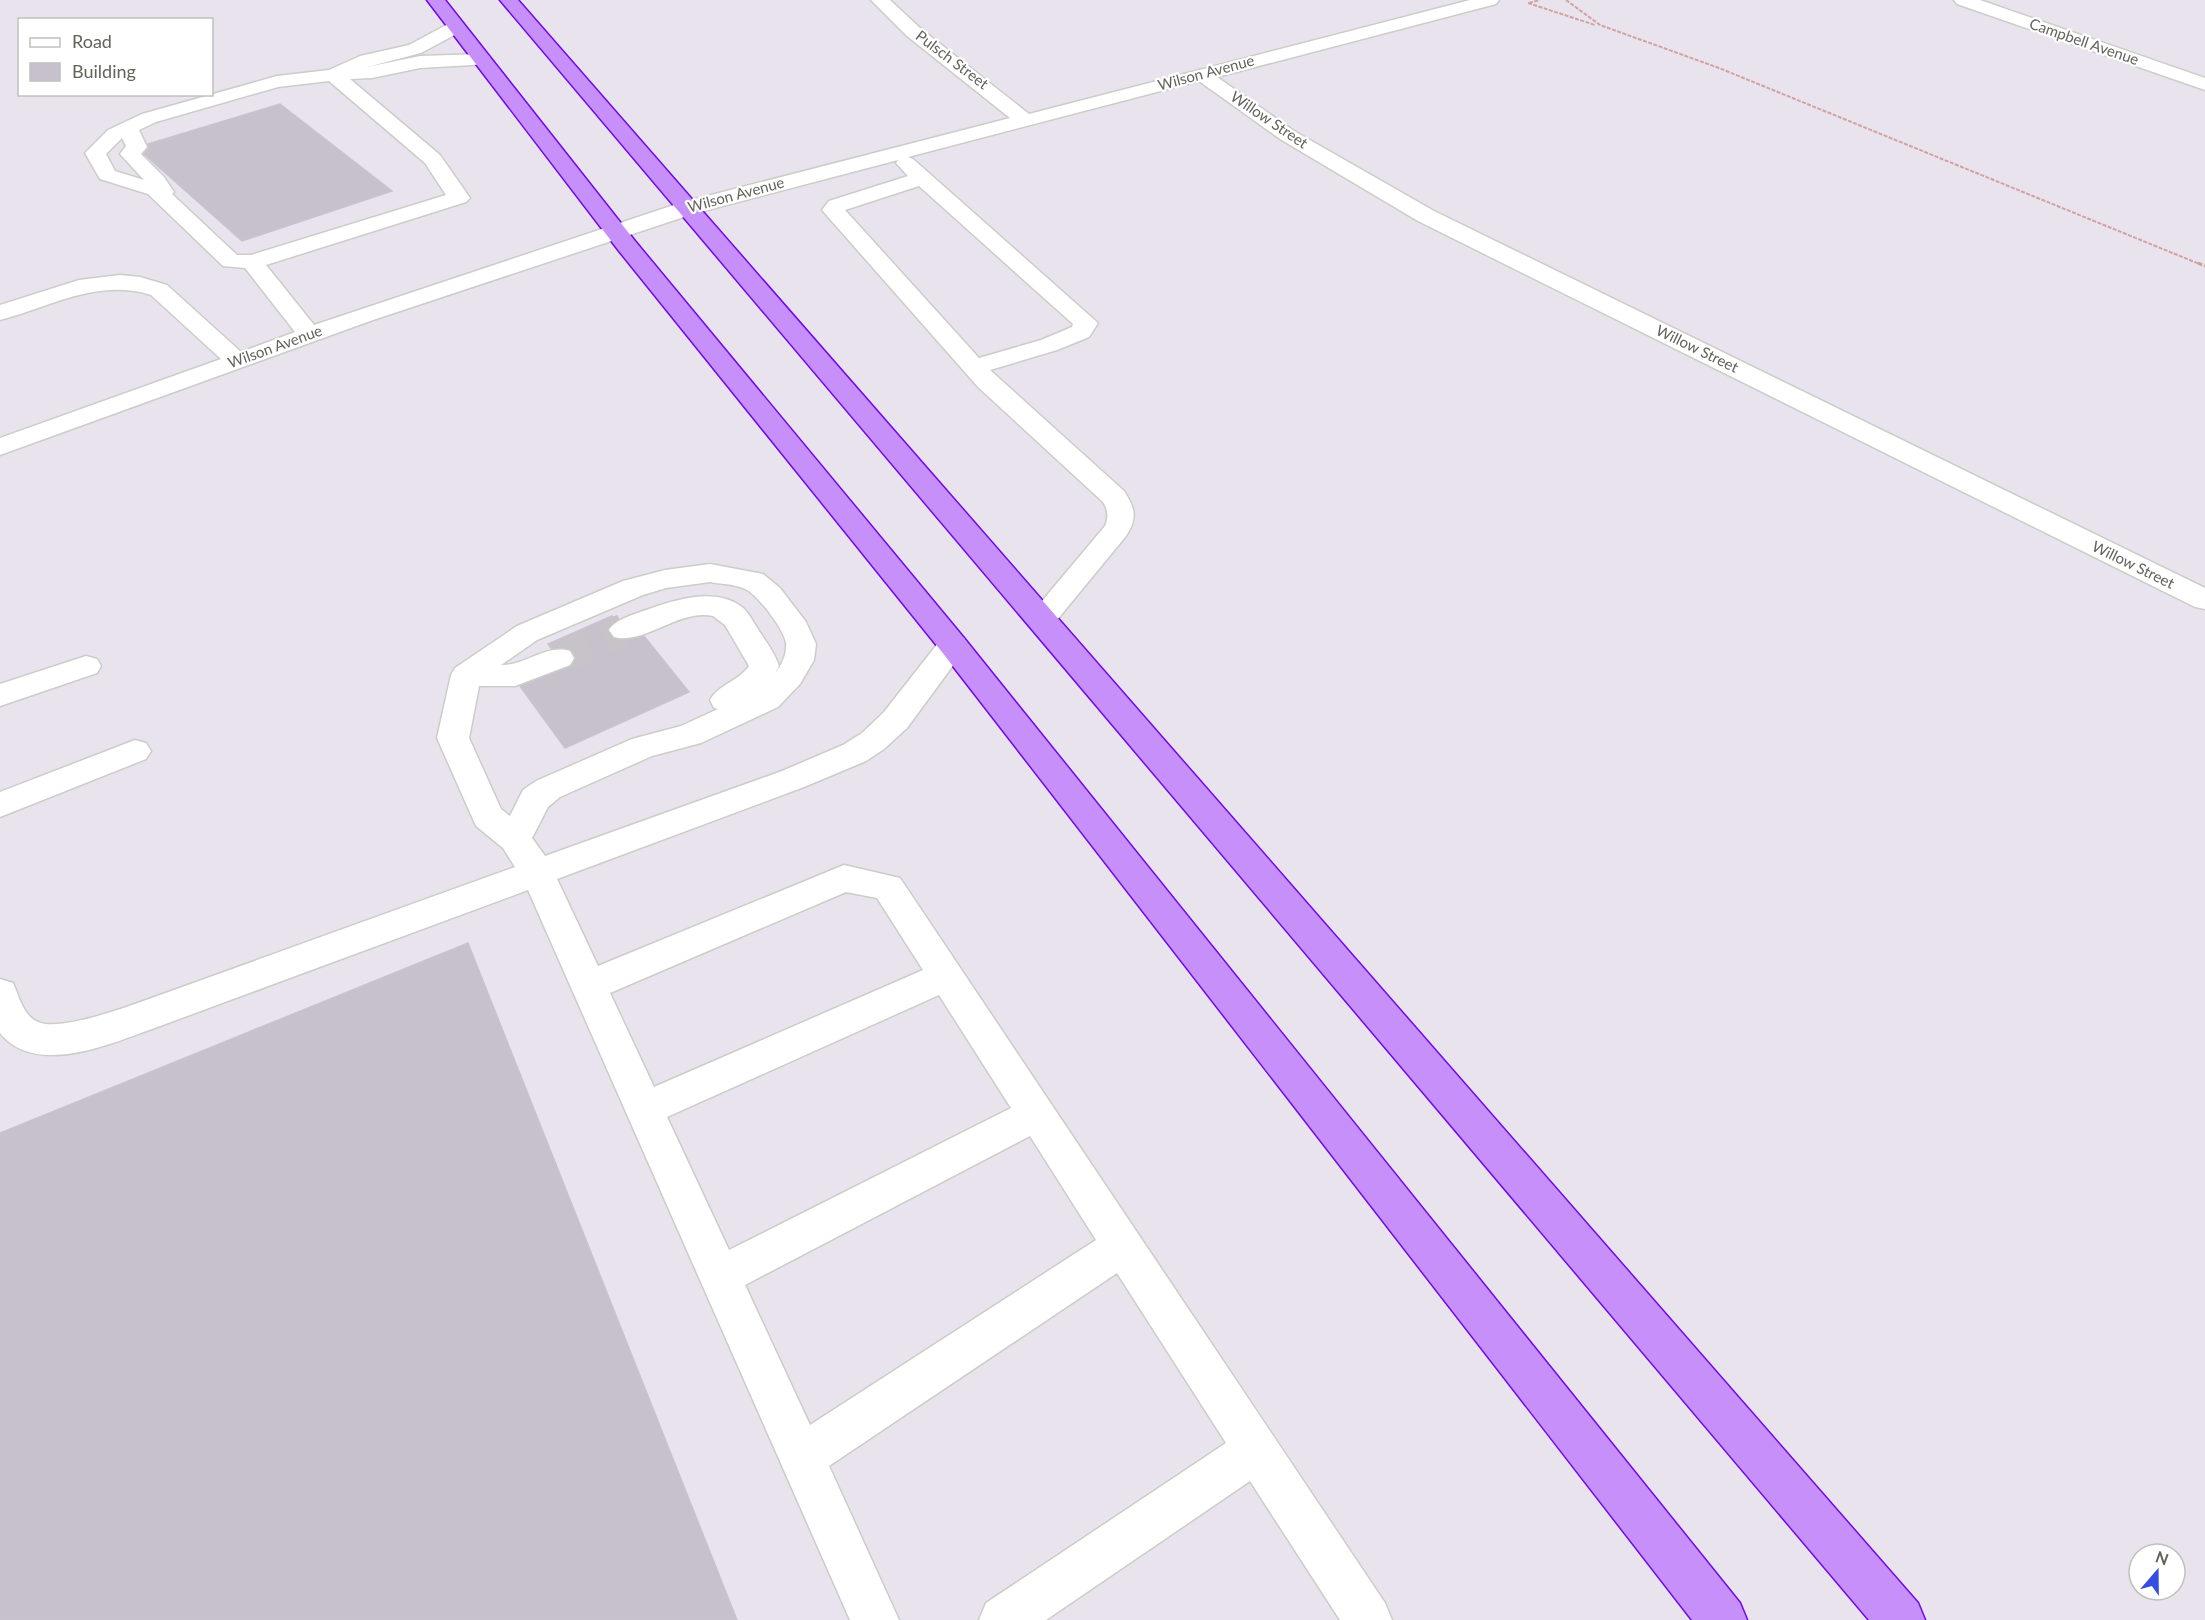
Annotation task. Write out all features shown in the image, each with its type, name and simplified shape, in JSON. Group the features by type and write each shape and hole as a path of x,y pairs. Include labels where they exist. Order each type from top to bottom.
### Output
{"highway":[{"path":"436,0 614,231 952,645 1723,1620"},
{"path":"509,0 1901,1620"}],"street":[{"name":"Pulsch Street","path":"880,0 927,43 995,93 1024,120"},
{"name":"Wilson Avenue","path":"0,447 309,335 688,208 1490,0"},
{"name":"Campbell Avenue","path":"1963,0 2205,84"},
{"path":"333,75 367,60 415,49 456,27"},
{"path":"333,75 434,159 459,198 252,262 231,261 155,190 107,175 95,153 115,134 149,118 277,82 333,75 372,72 420,62 482,60"},
{"name":"Willow Street","path":"1202,75 1287,135 1426,216 2205,600"},
{"path":"128,128 137,147 130,154 157,181 167,201"},
{"path":"895,153 1086,322 1080,332 1049,345 974,367"},
{"path":"922,178 837,206 833,210 974,367 1114,496 1122,510 1122,520 1116,530 1041,619"},
{"path":"252,262 309,335"},
{"path":"0,313 89,285 120,282 147,284 159,290 237,361"},
{"path":"643,747 690,735 767,699 789,677 800,660 801,644 796,629 770,595 753,580 710,573 665,579 633,588 527,633 466,675 453,738 488,817 526,855 589,986 875,1620"},
{"path":"526,855 535,799 548,789 643,747 681,722 743,690 753,683 764,666 760,655 731,613 721,609 695,605 624,630"},
{"path":"0,994 14,1023 13,1041 73,1038 139,1018 526,855 601,848 793,779 840,760 872,742 902,712 952,645"},
{"path":"466,675 515,676 559,658"},
{"path":"0,695 86,666"},
{"path":"0,805 135,751"},
{"path":"589,986 844,878 888,887 1368,1620"},
{"path":"644,1109 946,976"},
{"path":"720,1276 1036,1114"},
{"path":"802,1457 1123,1246"},
{"path":"1003,1620 1256,1450"}],"path":[{"path":"1540,0 1528,3 1719,68 2205,266"},
{"path":"1566,0 1588,18 1607,28"}],"building":[{"path":"280,104 392,191 242,241 144,154 149,148 148,144"},
{"path":"612,616 616,620 607,630 612,638 626,640 644,636 689,692 565,748 520,686 572,666 576,659 572,650 551,648 548,644"},
{"path":"468,943 737,1620 0,1620 0,1133"}],"tunnel":[{"path":"559,658 624,630"}]}
